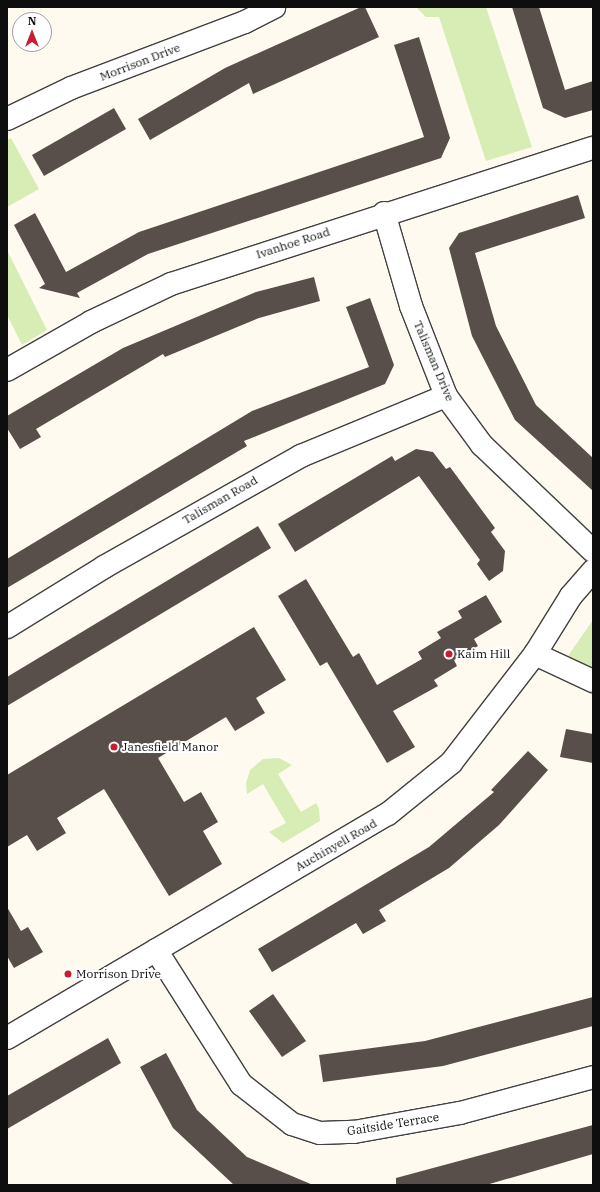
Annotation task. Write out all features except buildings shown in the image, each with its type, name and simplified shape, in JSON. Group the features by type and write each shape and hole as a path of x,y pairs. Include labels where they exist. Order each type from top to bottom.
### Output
{"street":[{"name":"Morrison Drive","path":"7,119 71,88 245,22 274,7"},
{"name":"Ivanhoe Road","path":"7,370 91,322 171,284 384,214 593,148"},
{"name":"Talisman Drive","path":"384,214 411,306 446,396 482,445 593,551"},
{"name":"Talisman Road","path":"7,627 117,559 301,456 446,396"},
{"name":"Auchinyell Road","path":"7,1038 388,814 451,763 535,654 570,596 593,571"},
{"path":"535,654 593,682"},
{"name":"Gaitside Terrace","path":"156,950 241,1084 292,1124 320,1133 354,1132 460,1114 593,1077"}],"green space":[{"path":"416,7 486,7 532,147 486,161 439,17 426,17"},
{"path":"11,138 39,189 7,207 7,140"},
{"path":"7,250 47,330 22,345 7,315"},
{"path":"593,620 593,671 568,656"},
{"path":"279,758 292,765 278,774 301,812 316,803 319,809 320,821 283,843 269,832 286,823 263,784 247,794 246,783 250,770 263,759"}],"place":[{"name":"Kaim Hill","path":"449,654"},
{"name":"Janesfield Manor","path":"114,747"},
{"name":"Morrison Drive","path":"68,974"}]}
